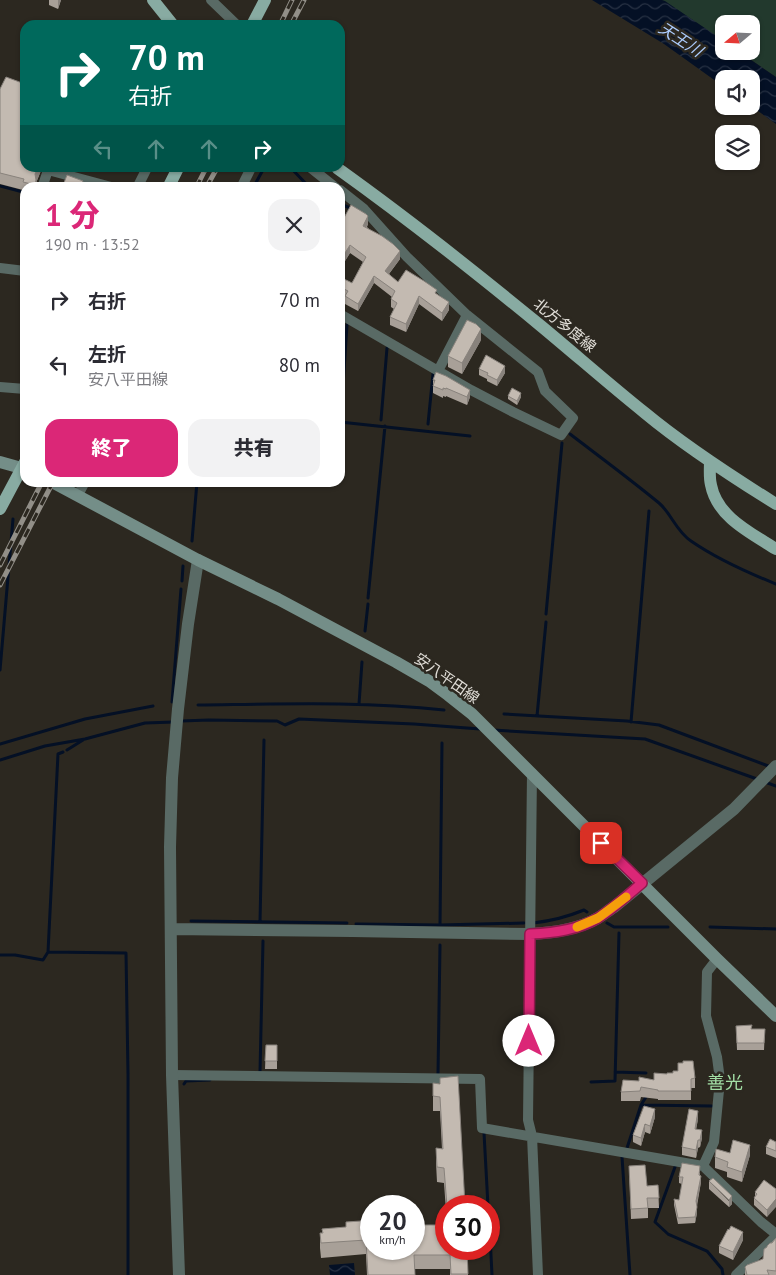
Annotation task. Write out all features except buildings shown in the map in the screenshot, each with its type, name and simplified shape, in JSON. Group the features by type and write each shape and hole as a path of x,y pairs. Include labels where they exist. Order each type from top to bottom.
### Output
{"main road":[{"path":"153,0 169,20"},
{"path":"255,20 265,0"},
{"name":"北方多度線","path":"342,172 444,247 646,414 710,461 776,504"},
{"path":"710,461 711,486 718,503 725,513 776,549"},
{"path":"0,462 20,465"},
{"path":"0,509 20,473"},
{"name":"安八平田線","path":"62,487 198,560 278,599 396,662 448,694 472,714 776,1016"}],"street":[{"path":"212,1 232,20"},
{"path":"55,172 93,182"},
{"path":"316,172 328,182"},
{"path":"345,194 364,209 407,257 467,315 538,372 545,392 574,418 561,435 513,412 438,371 345,317"},
{"path":"0,268 20,270"},
{"path":"438,371 467,315"},
{"path":"0,387 20,389"},
{"path":"78,495 82,487"},
{"path":"179,1275 172,1075 170,847 172,778 178,709 198,560"},
{"path":"171,929 530,934 574,928 598,918 614,907 734,809 776,766"},
{"path":"532,773 528,1120 532,1136 538,1275"},
{"path":"704,1166 714,1142 720,1080 717,1057 706,1016 707,972 717,959"},
{"path":"172,1075 480,1079 482,1128 704,1166 776,1235 736,1275"}],"green space":[{"path":"662,0 776,0 776,77 751,60 760,60 760,15 715,15 715,35"}],"water":[{"name":"天王川","path":"592,0 665,1 715,35 715,60 751,60 776,77 776,124 760,112 760,70 715,70 715,81 664,44"},
{"path":"354,1263 355,1275 330,1275 329,1265"}],"waterway":[{"path":"256,182 262,172"},
{"path":"295,172 304,182"},
{"path":"0,186 20,191"},
{"path":"345,206 353,209"},
{"path":"345,355 347,325"},
{"path":"381,420 387,348"},
{"path":"428,424 433,374"},
{"path":"345,423 470,436"},
{"path":"368,598 385,426"},
{"path":"570,434 659,503 681,532 691,541 732,565 776,584"},
{"path":"546,614 562,443"},
{"path":"192,541 197,487"},
{"path":"631,722 649,511"},
{"path":"0,670 13,519"},
{"path":"182,581 183,566"},
{"path":"172,702 181,589"},
{"path":"365,631 368,604"},
{"path":"537,716 546,622"},
{"path":"359,704 362,662"},
{"path":"198,705 352,704 444,710"},
{"path":"0,744 85,719 153,706"},
{"path":"504,714 627,721 659,725 771,767"},
{"path":"181,721 277,721 285,725 299,719 480,729"},
{"path":"0,760 45,746 85,739 145,723 174,722"},
{"path":"493,730 645,739 757,779"},
{"path":"67,750 83,740"},
{"path":"260,922 264,740"},
{"path":"440,925 442,743"},
{"path":"0,955 15,955 43,960 48,952 58,754 63,752"},
{"path":"765,782 776,786"},
{"path":"533,923 571,915 584,910 587,912"},
{"path":"191,921 347,923"},
{"path":"356,924 524,923"},
{"path":"607,923 614,927 668,927"},
{"path":"710,927 776,929"},
{"path":"591,1082 615,1081 619,933"},
{"path":"260,1072 263,941"},
{"path":"438,1074 440,945"},
{"path":"48,952 126,953 128,1275"},
{"path":"615,1072 646,1073"},
{"path":"184,1084 186,1081 210,1080"},
{"path":"627,1148 646,1093"},
{"path":"641,1105 712,1106"},
{"path":"484,1133 487,1195"},
{"path":"622,1157 630,1275"},
{"path":"675,1167 655,1222 668,1234 707,1251 722,1269 723,1275"},
{"path":"491,1260 492,1275"}],"railway":[{"path":"282,20 292,0"},
{"path":"294,20 304,0"},
{"path":"199,182 204,172"},
{"path":"209,182 215,172"},
{"path":"0,565 39,487"},
{"path":"0,585 50,487"}],"slow traffic":[{"path":"577,927 598,918 626,897"}],"district":[{"name":"善光","path":"725,1082"}],"route":[{"path":"529,1041 530,934 574,928 598,918 642,883 601,843"}]}
